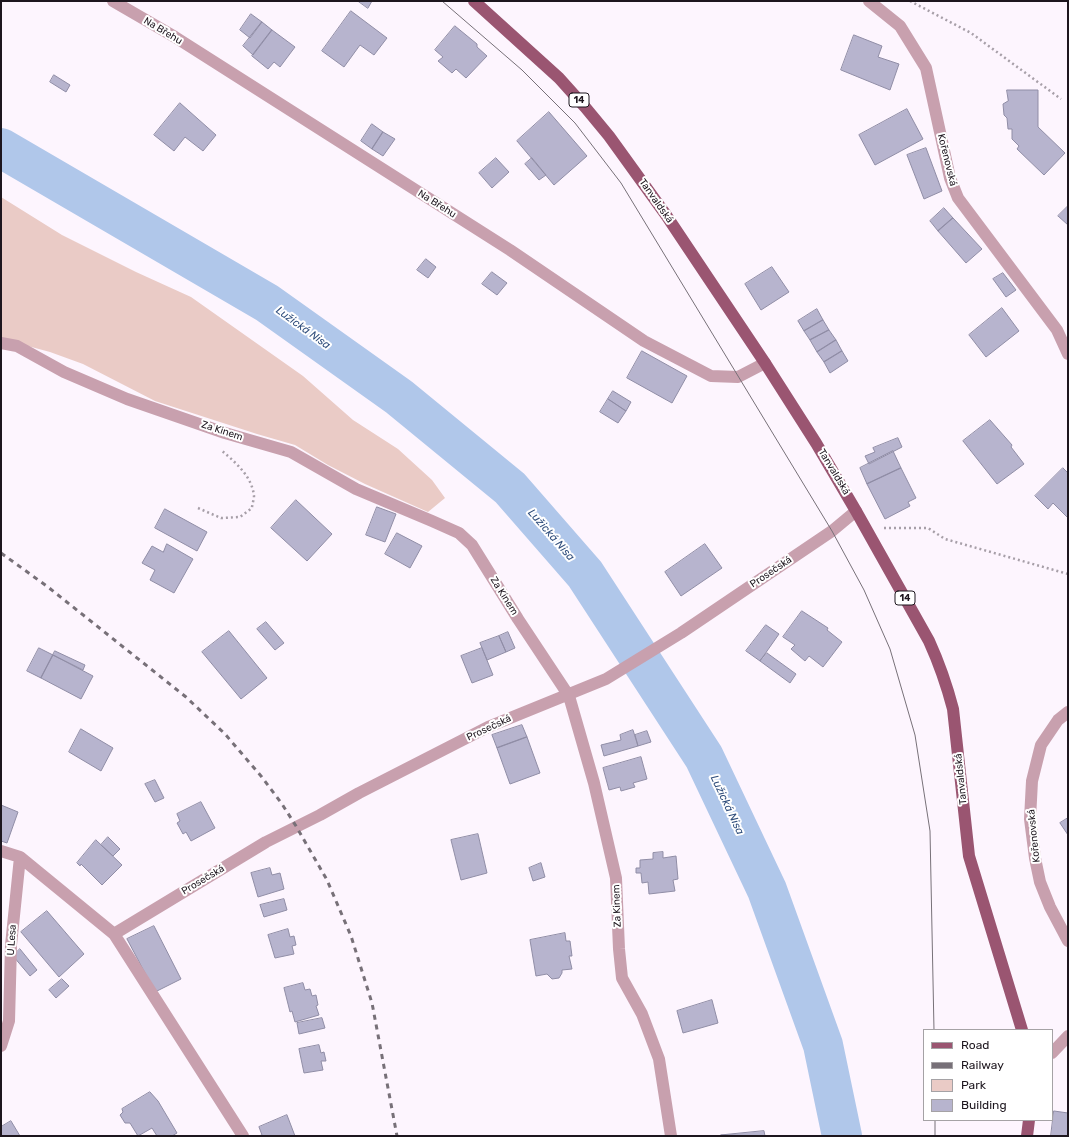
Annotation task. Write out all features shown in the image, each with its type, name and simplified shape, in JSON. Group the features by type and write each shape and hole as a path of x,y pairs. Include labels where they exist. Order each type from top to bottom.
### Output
{"main road":[{"name":"Tanvaldská","path":"474,1 559,78 609,136 666,215 765,363 816,443 929,641 936,656 953,709 969,856 1022,1029"},
{"path":"1027,1136 1029,1121"}],"street":[{"name":"Na Břehu","path":"113,1 175,37 510,250 644,341 711,376 738,377 765,363"},
{"name":"Kořenovská","path":"869,1 900,26 926,68 950,178 958,198 1056,330 1068,354"},
{"name":"Za Kinem","path":"1,343 17,346 64,372 127,399 225,433 291,452 356,489 432,520 459,533 472,545 518,619 569,696 594,783 616,878 619,949 622,978 642,1014 659,1059 671,1136"},
{"name":"Prosečská","path":"114,934 266,842 320,815 359,793 488,728 569,696 606,679 681,633 832,531 856,511"},
{"name":"Kořenovská","path":"1068,712 1058,720 1041,745 1032,781 1030,819 1040,882 1050,906 1068,941"},
{"path":"1,851 20,857 114,934 243,1136"},
{"name":"U Lesa","path":"1,1046 9,1022 11,945 20,857"},
{"path":"1053,1052 1068,1036"}],"path":[{"path":"910,1 971,33 1061,99"},
{"path":"198,508 221,518 240,517 252,508 254,496 250,482 241,469 217,448"},
{"path":"882,529 928,528 945,539 1068,574"}],"green space":[{"path":"1,197 62,235 136,272 191,297 303,376 353,420 398,449 432,480 445,498 428,512 365,484 328,465 295,445 155,401 83,364 1,337"}],"building":[{"path":"358,1 372,1 368,8"},
{"path":"351,11 387,38 374,55 360,45 344,67 322,51"},
{"path":"251,14 262,22 250,38 240,30"},
{"path":"262,22 272,30 253,55 243,46"},
{"path":"455,26 477,44 477,47 487,56 466,78 456,69 452,73 438,61 443,57 435,50"},
{"path":"272,30 295,47 280,67 274,62 268,69 252,56"},
{"path":"854,35 882,46 878,57 899,64 890,90 841,70"},
{"path":"54,75 70,85 66,92 50,82"},
{"path":"1007,90 1038,90 1038,127 1065,153 1044,175 1017,149 1019,146 1012,139 1012,129 1008,129 1007,118 1004,115 1003,104 1008,101"},
{"path":"180,103 216,135 203,151 185,137 174,151 154,135"},
{"path":"907,109 923,139 875,165 859,135"},
{"path":"549,112 587,156 554,185 517,141"},
{"path":"372,124 383,132 372,149 361,141"},
{"path":"383,132 395,139 383,156 372,149"},
{"path":"926,148 942,191 924,199 907,155"},
{"path":"496,158 509,172 492,188 479,173"},
{"path":"532,158 546,175 539,180 525,164"},
{"path":"1068,206 1068,225 1058,216"},
{"path":"944,208 953,218 938,231 930,221"},
{"path":"953,218 982,249 966,263 938,231"},
{"path":"426,259 436,267 428,278 417,270"},
{"path":"772,267 789,292 761,310 745,284"},
{"path":"492,272 507,283 497,295 482,284"},
{"path":"1003,273 1016,290 1006,297 993,279"},
{"path":"1002,308 1019,331 986,357 969,335"},
{"path":"817,309 823,320 804,331 798,321"},
{"path":"823,320 829,330 810,340 804,331"},
{"path":"829,330 836,340 817,352 810,340"},
{"path":"836,340 842,351 824,362 817,352"},
{"path":"642,351 687,376 672,403 627,378"},
{"path":"842,351 848,361 830,373 824,362"},
{"path":"613,391 631,402 626,411 608,399"},
{"path":"608,399 626,411 618,423 600,412"},
{"path":"990,420 1012,445 1011,447 1024,464 997,484 963,441"},
{"path":"898,438 902,447 869,464 865,456 875,452 873,448"},
{"path":"893,451 901,468 867,484 860,468"},
{"path":"901,468 916,498 908,502 910,506 885,519 867,484"},
{"path":"1063,468 1068,473 1068,518 1053,503 1048,509 1035,496"},
{"path":"296,500 332,534 307,561 271,528"},
{"path":"377,507 396,514 385,542 366,535"},
{"path":"165,509 207,532 197,551 155,528"},
{"path":"397,533 422,546 410,568 385,554"},
{"path":"167,544 193,559 174,593 150,580 155,570 142,563 152,546 163,552"},
{"path":"705,544 722,568 681,596 665,572"},
{"path":"802,611 828,628 827,630 842,642 823,667 809,656 805,661 791,649 795,645 783,637"},
{"path":"266,622 284,643 275,650 257,629"},
{"path":"766,625 779,634 760,661 746,651"},
{"path":"229,631 267,678 241,699 202,652"},
{"path":"508,632 515,648 506,652 499,636"},
{"path":"499,636 506,652 487,660 480,643"},
{"path":"39,648 53,655 41,678 27,671"},
{"path":"482,648 493,675 472,683 461,656"},
{"path":"55,651 85,665 83,670 53,655"},
{"path":"767,653 796,674 790,683 760,661"},
{"path":"53,655 93,676 81,699 41,678"},
{"path":"522,725 527,737 497,748 492,735"},
{"path":"81,729 113,748 101,771 69,752"},
{"path":"633,730 638,746 604,756 601,745 621,740 620,735"},
{"path":"647,731 651,742 638,746 635,735"},
{"path":"527,737 540,773 510,784 497,748"},
{"path":"641,757 647,779 633,783 635,787 621,791 620,787 609,790 603,768"},
{"path":"155,780 164,798 155,802 145,784"},
{"path":"201,802 215,828 191,841 186,832 183,834 177,823 180,821 177,814"},
{"path":"1,805 18,812 7,843 1,841"},
{"path":"1068,818 1068,835 1060,823"},
{"path":"478,834 487,873 461,880 451,840"},
{"path":"108,837 120,849 113,856 101,845"},
{"path":"96,840 122,865 102,885 81,864 80,866 77,863"},
{"path":"663,852 663,858 676,856 678,879 673,880 675,891 649,894 648,882 642,883 641,873 636,873 636,868 640,868 640,860 653,859 653,853"},
{"path":"541,863 545,877 533,881 529,868"},
{"path":"270,868 272,875 280,873 284,889 258,897 251,873"},
{"path":"284,899 287,910 264,917 260,905"},
{"path":"47,911 84,954 59,977 21,932"},
{"path":"154,926 181,979 155,992 127,939"},
{"path":"288,929 290,937 294,936 296,945 292,946 294,954 275,958 268,935"},
{"path":"565,933 566,941 570,941 572,956 569,956 572,969 562,970 559,978 552,979 547,974 536,976 530,940"},
{"path":"20,949 37,970 30,976 13,956"},
{"path":"62,979 69,986 56,998 49,990"},
{"path":"303,983 305,990 310,989 312,996 316,995 318,1005 316,1006 319,1015 295,1022 292,1011 290,1012 284,988"},
{"path":"712,1000 718,1023 683,1033 677,1011"},
{"path":"322,1018 325,1028 299,1034 297,1023"},
{"path":"319,1045 321,1053 324,1052 326,1061 321,1061 323,1070 304,1073 299,1049"},
{"path":"150,1092 158,1101 177,1133 172,1136 157,1136 152,1128 138,1136 130,1123 125,1123 120,1115 123,1112 122,1109"},
{"path":"1054,1111 1068,1113 1068,1136 1051,1136"},
{"path":"287,1115 295,1136 258,1136 262,1135 259,1127"},
{"path":"11,1121 20,1136 1,1136 1,1127"},
{"path":"764,1131 765,1136 721,1135"}],"waterway":[{"name":"Lužická Nisa","path":"1,148 267,303 399,397 510,488 585,574 704,757 767,890 823,1045 842,1136"}],"tram line":[{"path":"442,1 522,70 575,123 621,183 832,531 864,590 890,649 915,735 930,831 934,1029"},
{"path":"935,1121 935,1136"}],"railway":[{"path":"1,553 48,587 186,697 225,734 261,776 282,804 327,880 351,936 372,1003 397,1136"}]}
